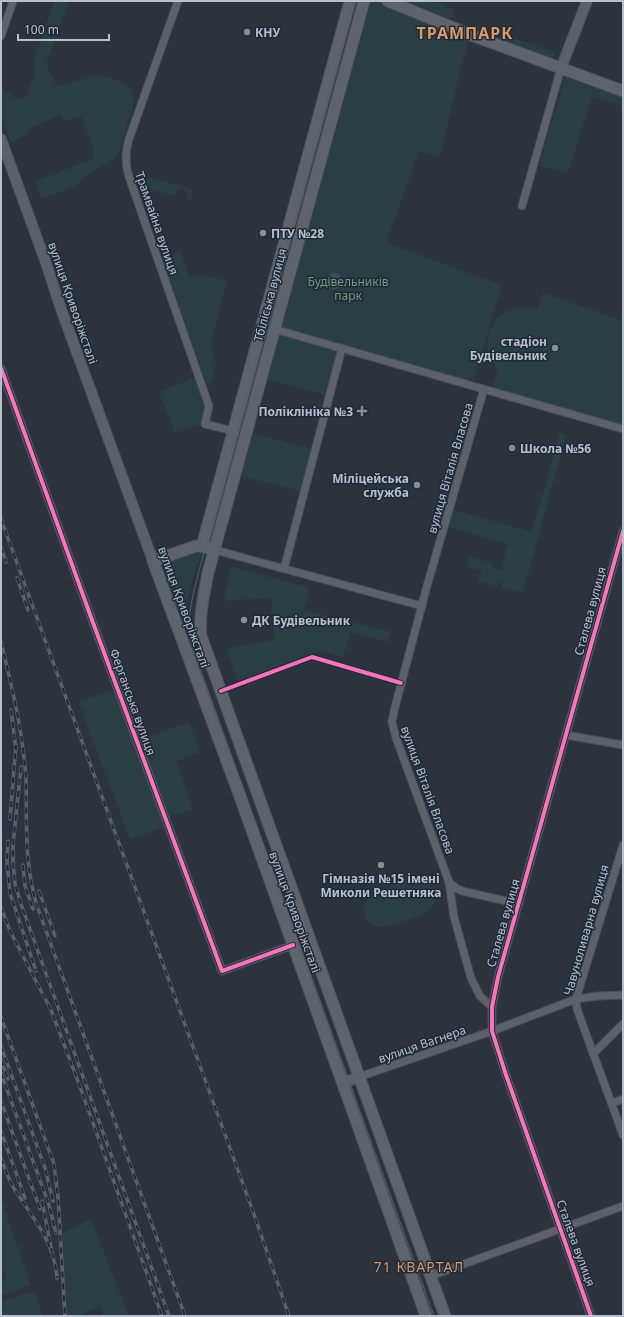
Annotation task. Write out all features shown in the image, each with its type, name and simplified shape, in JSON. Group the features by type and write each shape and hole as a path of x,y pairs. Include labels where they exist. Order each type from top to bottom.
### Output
{"main road":[{"name":"Тбіліська вулиця","path":"202,546 350,1"},
{"name":"Тбіліська вулиця","path":"215,550 364,1"},
{"path":"561,68 587,1"},
{"path":"396,2 471,35 623,91"},
{"name":"вулиця Криворіжсталі","path":"1,139 61,309 293,945 426,1316"},
{"path":"153,561 190,547 202,546 215,550"},
{"name":"вулиця Криворіжсталі","path":"215,550 208,573 202,602 200,626 201,636 445,1316"},
{"path":"343,1084 360,1077"}],"street":[{"path":"1,36 13,1"},
{"name":"Трамвайна вулиця","path":"178,1 129,139 125,161 129,177 209,406 205,424 233,431"},
{"path":"522,206 561,68"},
{"name":"вулиця Віталія Власова","path":"274,329 623,429"},
{"path":"284,569 342,348"},
{"name":"Ферганська вулиця","path":"1,368 222,971 293,945"},
{"name":"вулиця Віталія Власова","path":"484,389 422,606 392,722 396,738 449,882 454,917 471,978 480,996 492,1007"},
{"name":"Сталева вулиця","path":"591,1316 505,1072 492,1031 492,1007 498,977 623,531"},
{"path":"215,550 422,606"},
{"path":"566,735 623,745"},
{"name":"Чавуноливарна вулиця","path":"623,845 576,999 577,1009 623,1135"},
{"path":"449,882 462,891 519,904"},
{"name":"вулиця Вагнера","path":"360,1077 492,1031 576,999 623,995"},
{"path":"593,1054 623,1024"},
{"path":"612,1103 623,1099"},
{"path":"431,1276 623,1206"}],"green space":[{"path":"55,1 69,1 46,64 55,83 60,86 98,75 114,79 131,89 135,100 117,157 86,176 75,186 41,199 36,181 93,159 93,146 81,116 64,121 61,115 59,115 29,129 30,133 11,143 1,116 1,89 15,97 25,99 35,72 34,59"},
{"name":"Будівельників парк","path":"364,1 388,1 471,35 459,74 440,157 419,151 386,243 502,285 472,386 342,348 330,396 261,378"},
{"path":"407,1 426,1 446,5 451,8 454,15 452,18 447,18"},
{"path":"501,34 555,52 553,59 499,41"},
{"path":"565,77 623,97 623,106 592,96 568,173 539,166"},
{"path":"138,175 194,190 191,201 186,199 188,194 184,189 181,188 177,190 175,196 153,190"},
{"path":"180,250 189,278 202,275 227,281 211,343 216,363 211,384 205,380 162,257"},
{"name":"стадіон Будівельник","path":"543,293 623,321 623,427 492,388 498,370 491,358 488,346 489,334 494,324 501,315 511,310 523,307 537,309"},
{"path":"195,377 206,407 201,424 175,433 159,392"},
{"path":"246,432 316,450 304,492 234,474"},
{"path":"560,433 566,435 523,593 501,587 502,584 497,583 497,586 478,581 481,570 467,567 469,557 493,563 492,568 501,571 508,544 445,526 450,509 532,532"},
{"path":"197,550 202,551 202,553 189,594 187,620 185,622 181,622 161,569 163,563"},
{"path":"231,567 310,588 304,610 390,632 388,642 351,632 343,657 321,651 238,681 226,648 274,640 272,598 224,601"},
{"path":"115,689 166,826 130,839 78,702"},
{"path":"189,722 200,752 176,761 193,809 168,818 139,740"},
{"path":"417,879 427,882 434,891 435,899 433,906 418,916 384,927 377,927 368,921 365,916 364,906 370,896 379,891"},
{"path":"1,1200 31,1285 1,1296 1,1280 6,1278 1,1267"},
{"path":"91,1219 129,1316 104,1316 100,1306 83,1314 83,1316 65,1316 60,1234"},
{"path":"34,1291 43,1316 1,1316 1,1302"}],"water":[{"path":"334,273 341,278 342,281 337,288 334,289 327,284 326,281 331,274"}],"tram line":[{"path":"354,1 200,567 191,604 189,631 190,641 434,1316"}],"railway":[{"path":"1,519 255,1217 289,1316"},
{"path":"1,547 6,562"},
{"path":"17,578 28,610"},
{"path":"1,642 20,727 25,761 28,856 36,903 185,1316"},
{"path":"11,710 16,750"},
{"path":"10,819 16,745"},
{"path":"21,767 13,845 15,884 169,1316"},
{"path":"8,841 7,863 10,893 36,971"},
{"path":"23,865 25,886 33,909"},
{"path":"39,891 55,936"},
{"path":"1,907 10,931 51,1010 162,1316"},
{"path":"1,1017 54,1164 58,1197 65,1316"},
{"path":"1,1046 45,1168 53,1201"},
{"path":"1,1060 8,1079"},
{"path":"1,1073 49,1205 56,1233"},
{"path":"1,1101 40,1209"},
{"path":"1,1131 25,1198"},
{"path":"1,1158 13,1187 47,1240 52,1252 57,1278"},
{"path":"42,1201 52,1252"}],"cycle path":[{"path":"1,368 92,620 222,971 293,945"},
{"path":"591,1316 505,1072 492,1031 492,1007 498,977 623,531"},
{"path":"221,691 312,657 401,683"}],"place":[{"name":"КНУ","path":"247,32"},
{"name":"ПТУ №28","path":"263,233"},
{"name":"стадіон Будівельник","path":"555,348"},
{"name":"Поліклініка №3","path":"362,411"},
{"name":"Школа №56","path":"512,448"},
{"name":"Міліцейська служба","path":"417,485"},
{"name":"ДК Будівельник","path":"244,620"},
{"name":"Гімназія №15 імені Миколи Решетняка","path":"381,865"}],"district":[{"name":"ТРАМПАРК","path":"465,33"},
{"name":"71 КВАРТАЛ","path":"419,1266"}]}
